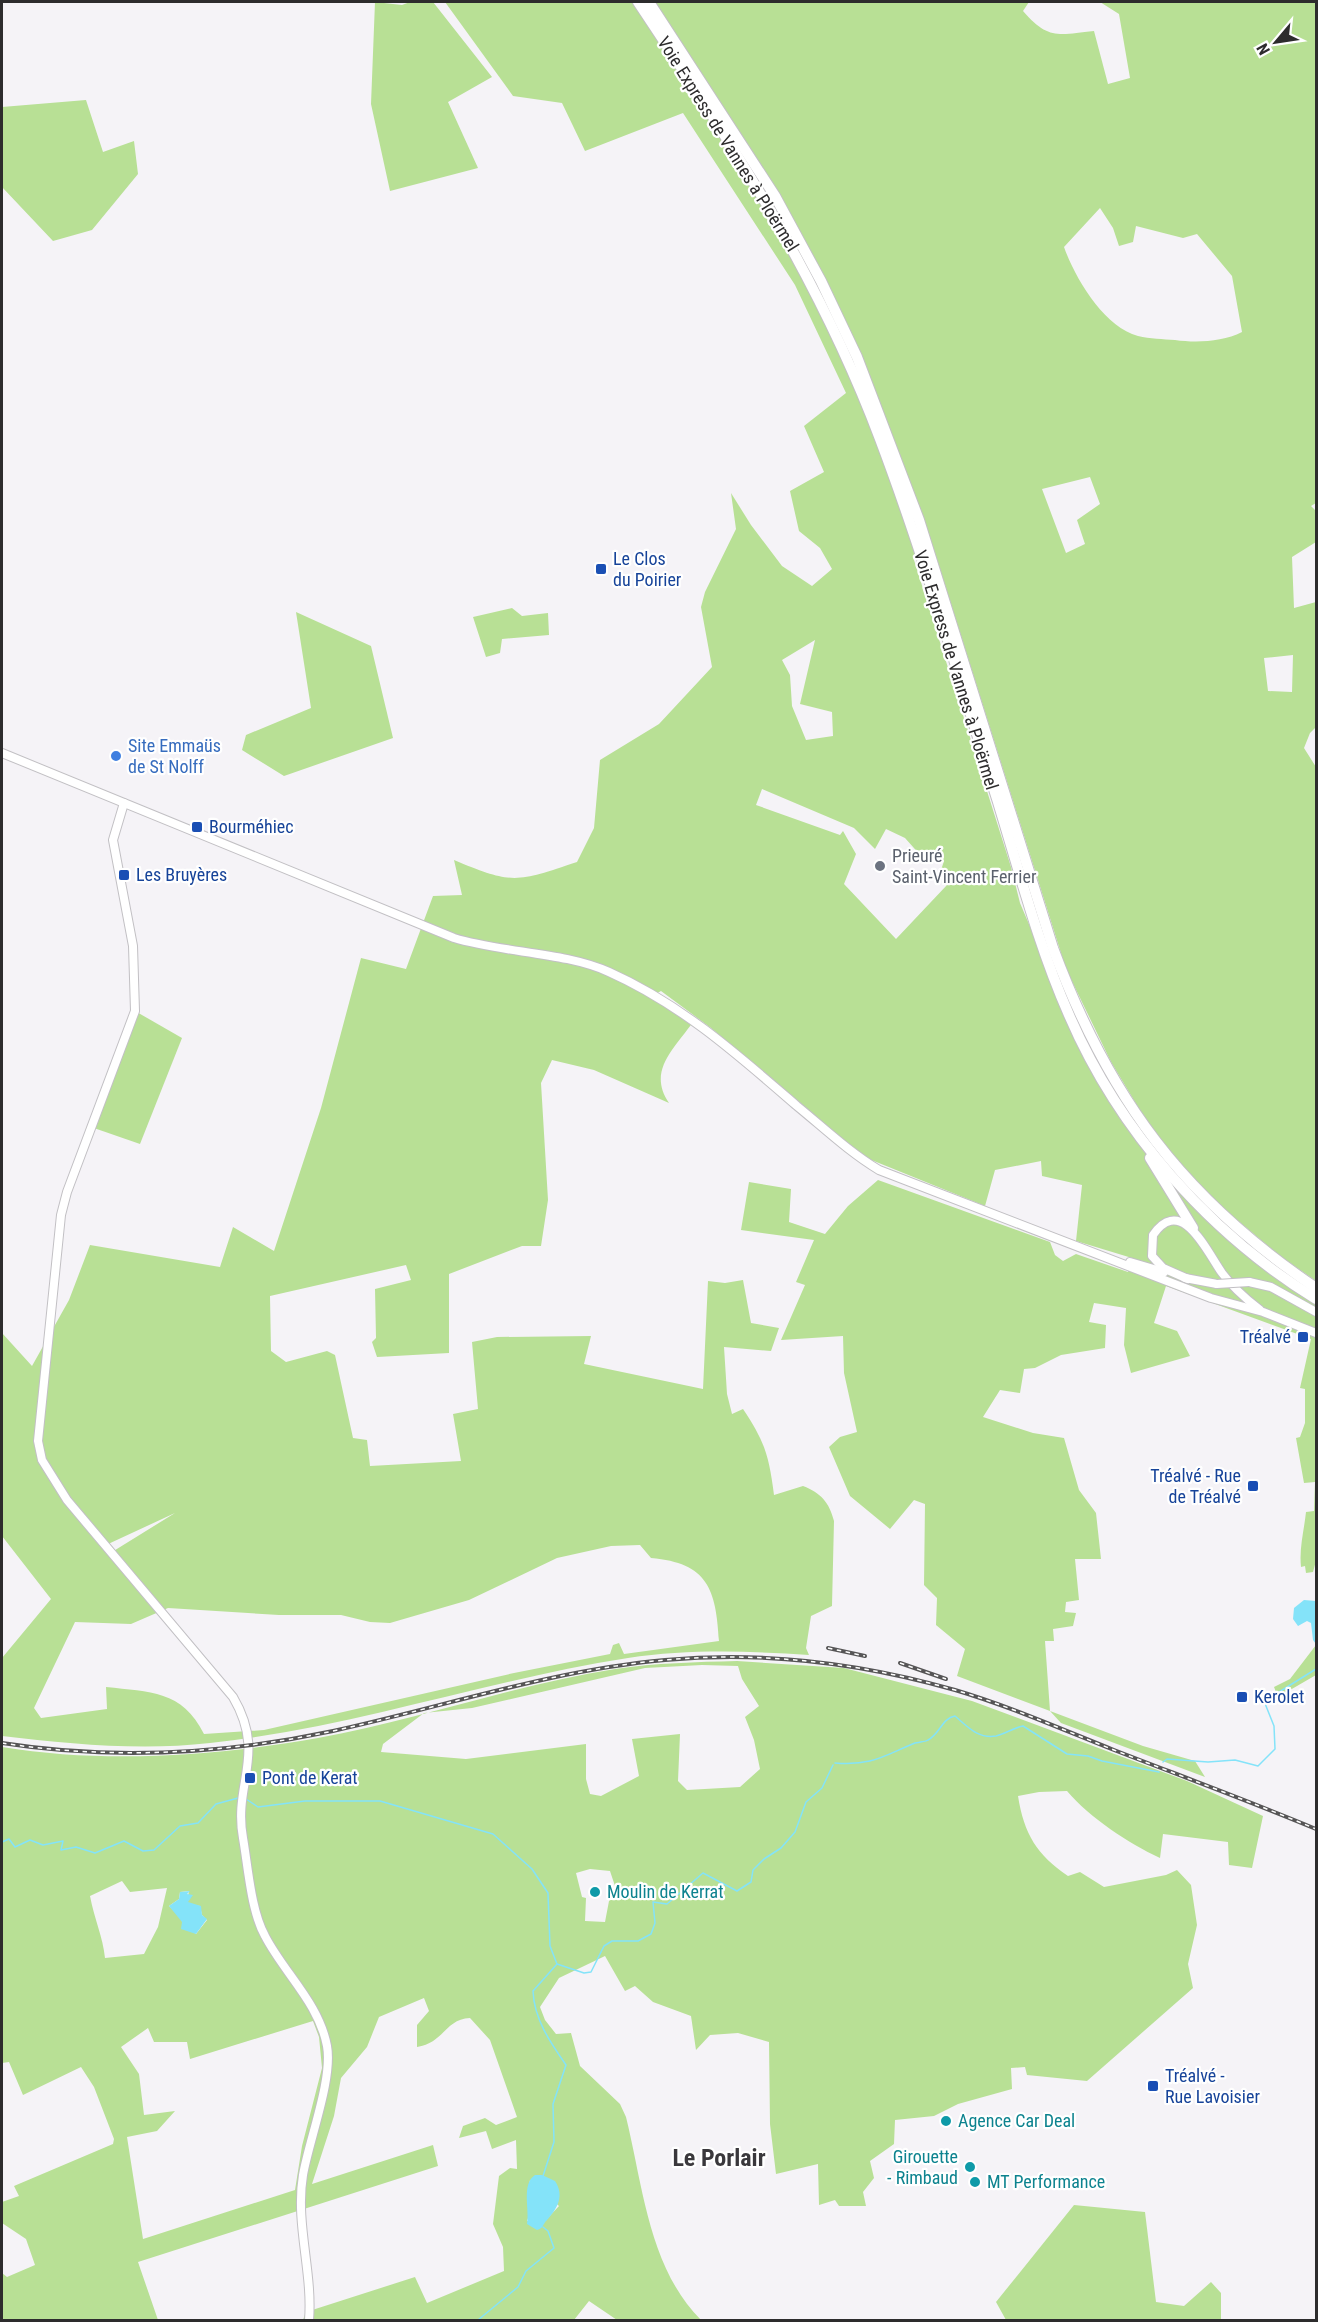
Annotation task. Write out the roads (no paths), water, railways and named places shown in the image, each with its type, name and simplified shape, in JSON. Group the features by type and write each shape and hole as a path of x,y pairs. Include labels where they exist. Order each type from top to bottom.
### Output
{"highway":[{"name":"Voie Express de Vannes à Ploërmel","path":"638,2 768,203 814,288 849,362 880,437 910,524 1047,960 1081,1042 1111,1094 1153,1153 1211,1217 1264,1262 1317,1299"},
{"name":"Voie Express de Vannes à Ploërmel","path":"649,2 775,196 821,281 865,374 919,520 1053,948 1077,1011 1099,1056 1140,1122 1187,1181 1241,1233 1294,1273 1317,1287"},
{"path":"1111,1094 1114,1104 1193,1228"}],"main road":[{"path":"2,753 454,938 490,948 582,963 611,973 673,1006 698,1023 845,1146 879,1170 1211,1298 1263,1312 1317,1333"},
{"path":"124,803 113,840 133,946 135,1011 70,1182 60,1215 38,1441 42,1460 67,1500 237,1704 243,1717 250,1749 241,1828 263,1932 312,2007 328,2049 326,2075 302,2188 309,2320"},
{"path":"1188,1279 1160,1266 1152,1256 1153,1235 1165,1224 1183,1223 1193,1228 1223,1274 1246,1299 1263,1312"},
{"path":"1086,1250 1188,1279 1217,1284 1249,1282 1271,1287 1317,1312"}],"water":[{"path":"1304,1600 1316,1601 1316,1644 1313,1640 1311,1623 1307,1621 1298,1626 1293,1619 1294,1608"},
{"path":"190,1891 187,1894 193,1895 188,1902 201,1906 202,1915 207,1919 196,1934 181,1929 182,1922 169,1906 179,1899 180,1892"},
{"path":"535,2175 542,2175 555,2181 560,2197 554,2211 537,2230 527,2224 528,2184"}],"waterway":[{"path":"1279,1692 1316,1669"},
{"path":"1163,1762 1167,1759 1208,1762 1235,1760 1258,1766 1275,1749 1274,1726 1264,1701 1268,1696"},
{"path":"835,1763 868,1761 915,1743 927,1741 947,1720 955,1716 984,1736 996,1736 1023,1726 1067,1754 1088,1756 1159,1772"},
{"path":"246,1799 258,1807 305,1801 380,1801 493,1834 532,1869 548,1893 550,1946 557,1964 584,1973 591,1972 604,1946 612,1941 638,1941 651,1934 655,1923 653,1902 667,1904 703,1873 737,1891 751,1882 753,1870 764,1859 781,1848 795,1832 806,1802 822,1788 833,1765"},
{"path":"2,1842 9,1839 15,1847 30,1840 43,1845 63,1841 61,1850 76,1847 95,1853 124,1841 143,1851 154,1850 180,1826 198,1823 216,1804 238,1798"},
{"path":"543,2176 554,2142 553,2104 566,2065 540,2021 533,1991 557,1964"},
{"path":"478,2320 518,2287 526,2271 554,2248 548,2231 543,2227"}],"railway":[{"path":"828,1648 865,1656"},
{"path":"2,1743 85,1752 126,1753 251,1745 333,1731 498,1690 623,1665 701,1658 775,1658 848,1666 920,1681 975,1696 1316,1829"},
{"path":"900,1663 946,1679"}],"place":[{"name":"Le Clos du Poirier","path":"601,569"},
{"name":"Site Emmaüs de St Nolff","path":"116,756"},
{"name":"Bourméhiec","path":"197,827"},
{"name":"Prieuré Saint-Vincent Ferrier","path":"880,866"},
{"name":"Les Bruyères","path":"124,875"},
{"name":"Tréalvé","path":"1303,1337"},
{"name":"Tréalvé - Rue de Tréalvé","path":"1253,1486"},
{"name":"Kerolet","path":"1242,1697"},
{"name":"Pont de Kerat","path":"250,1778"},
{"name":"Moulin de Kerrat","path":"595,1892"},
{"name":"Tréalvé - Rue Lavoisier","path":"1153,2086"},
{"name":"Agence Car Deal","path":"946,2121"},
{"name":"Girouette - Rimbaud","path":"970,2167"},
{"name":"MT Performance","path":"975,2182"}],"district":[{"name":"Le Porlair","path":"719,2158"}]}
